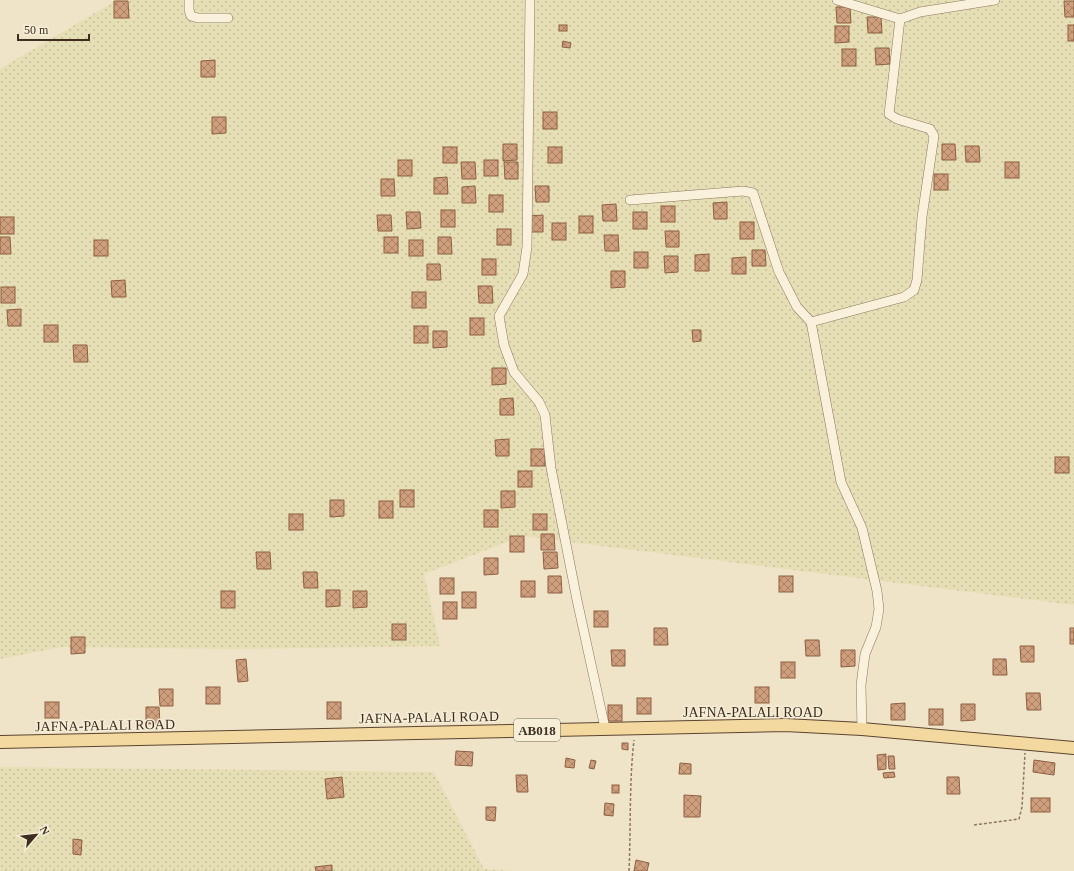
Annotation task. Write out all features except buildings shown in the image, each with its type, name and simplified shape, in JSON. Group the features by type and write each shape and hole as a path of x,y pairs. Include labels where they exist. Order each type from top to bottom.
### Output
{"main road":[{"name":"JAFNA-PALALI ROAD","path":"0,742 785,725 862,729 1074,748"}],"street":[{"path":"189,0 189,10 191,16 198,18 228,18"},
{"path":"530,0 527,247 523,274 499,316 504,345 514,372 539,402 545,415 551,468 577,600 605,728"},
{"path":"837,0 900,19 920,12 966,2 995,0"},
{"path":"811,322 904,297 914,290 917,280 922,217 934,136 930,129 897,120 889,114 900,19"},
{"path":"630,200 743,191 753,193 779,272 797,307 811,322 841,482 862,528 877,592 879,609 876,627 865,654 861,685 862,729"}],"path":[{"path":"629,871 631,768 635,728"},
{"path":"974,825 1019,819 1022,807 1025,743"}],"shaded area":[{"path":"117,0 1074,0 1074,605 522,536 424,574 440,646 232,649 61,647 0,659 0,69"},
{"path":"0,767 434,772 484,869 512,871 0,871"}]}
